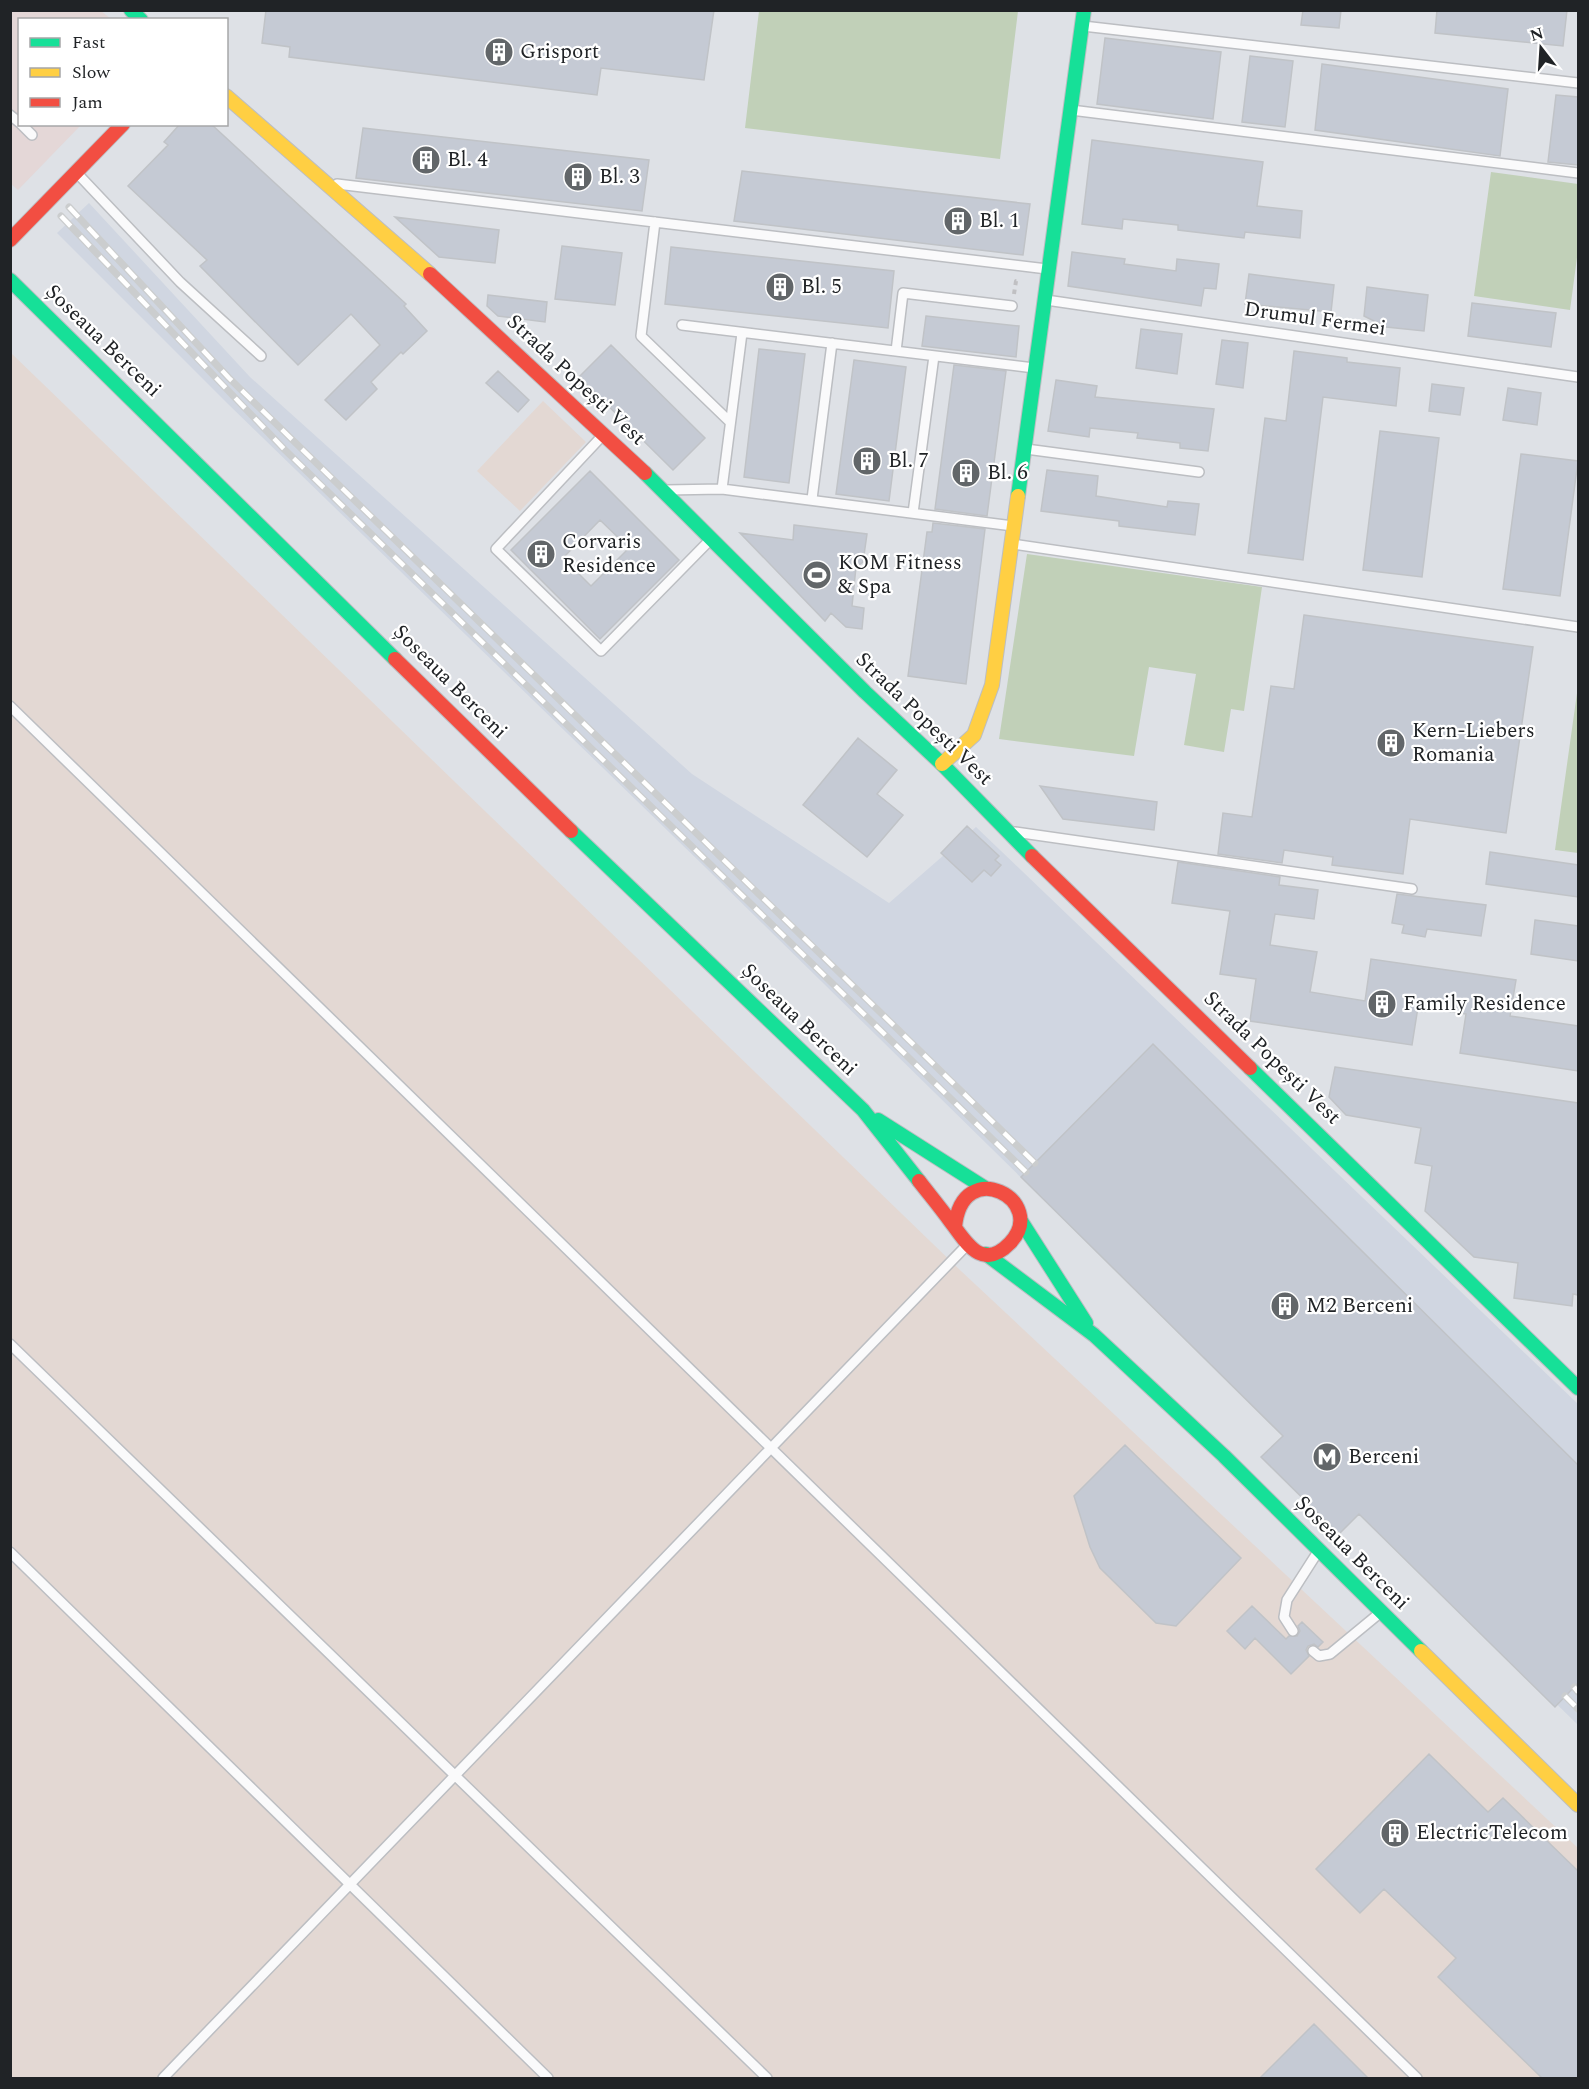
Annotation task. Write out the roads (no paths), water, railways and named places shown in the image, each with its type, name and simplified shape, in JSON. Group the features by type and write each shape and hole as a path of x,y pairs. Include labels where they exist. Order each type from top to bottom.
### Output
{"street":[{"path":"942,764 974,735 992,685 1084,10"},
{"name":"Strada Popești Vest","path":"228,98 421,265 604,433 865,692 942,764 1006,831 1578,1388"},
{"path":"10,240 121,126"},
{"name":"Șoseaua Berceni","path":"10,280 576,835 863,1110 955,1227 966,1246 986,1254 1094,1335 1224,1456 1578,1805"},
{"name":"Șoseaua Berceni","path":"863,1110 985,1188 996,1189 1014,1201 1021,1221 1094,1335"},
{"path":"955,1227 955,1216 965,1197 985,1188"},
{"path":"986,1254 1007,1248 1019,1232 1021,1221"}],"lane":[{"path":"1082,26 1578,83"},
{"path":"1071,110 1578,174"},
{"path":"22,126 32,135"},
{"path":"76,172 180,282 261,356"},
{"path":"323,182 1049,269"},
{"path":"655,222 641,336 730,422"},
{"path":"896,351 903,293 1012,306"},
{"name":"Drumul Fermei","path":"1045,300 1578,377"},
{"path":"682,325 1035,369"},
{"path":"722,489 742,333"},
{"path":"812,499 832,343"},
{"path":"913,513 934,356"},
{"path":"604,433 496,549 601,651 710,540"},
{"path":"1024,448 1199,472"},
{"path":"660,490 722,489 1013,526"},
{"path":"1011,544 1578,627"},
{"path":"10,706 1417,2079"},
{"path":"1006,831 1412,889"},
{"path":"163,2079 966,1246"},
{"path":"10,1344 767,2079"},
{"path":"1293,1631 1284,1617 1287,1600 1319,1550"},
{"path":"10,1552 548,2079"},
{"path":"1314,1651 1319,1656 1330,1654 1382,1612"}],"railway":[{"path":"69,207 229,378 1035,1163"},
{"path":"61,216 285,450 1026,1172"},
{"path":"1574,1687 1578,1692"},
{"path":"1565,1696 1578,1709"}],"place":[{"name":"Grisport","path":"499,52"},
{"name":"Bl. 4","path":"426,160"},
{"name":"Bl. 3","path":"578,177"},
{"name":"Bl. 1","path":"958,221"},
{"name":"Bl. 5","path":"780,287"},
{"name":"Bl. 7","path":"867,461"},
{"name":"Bl. 6","path":"966,473"},
{"name":"Corvaris Residence","path":"541,554"},
{"name":"KOM Fitness & Spa","path":"817,575"},
{"name":"Kern-Liebers Romania","path":"1391,743"},
{"name":"Family Residence","path":"1382,1004"},
{"name":"M2 Berceni","path":"1285,1306"},
{"name":"Berceni","path":"1327,1457"},
{"name":"ElectricTelecom","path":"1395,1833"}]}
